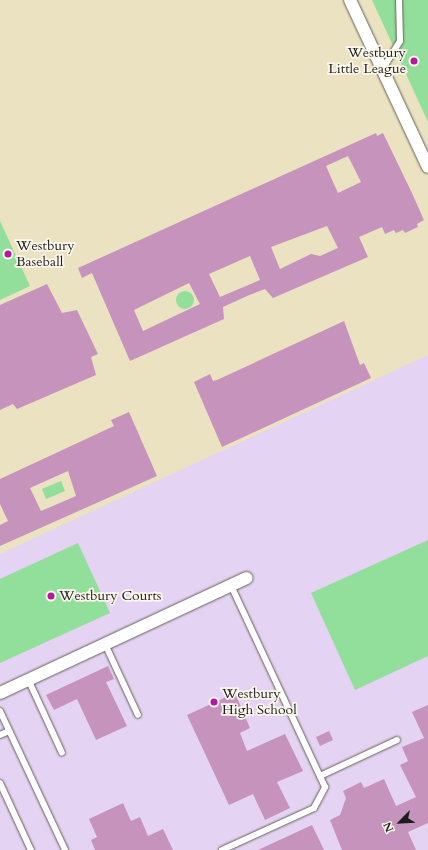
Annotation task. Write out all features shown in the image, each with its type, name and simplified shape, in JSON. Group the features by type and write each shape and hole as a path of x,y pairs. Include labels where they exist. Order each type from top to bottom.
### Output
{"street":[{"path":"350,0 428,167"},
{"path":"0,693 247,578"}],"lane":[{"path":"382,70 400,41 399,0"},
{"path":"222,850 314,808 325,787 231,585"},
{"path":"105,644 138,714"},
{"path":"28,680 62,753"},
{"path":"0,710 65,850"},
{"path":"0,735 9,730"},
{"path":"320,776 397,740"},
{"path":"0,783 31,850"}],"shaded area":[{"name":"Westbury High School","path":"428,355 428,850 0,850 0,554"}],"green space":[{"name":"Westbury Little League","path":"372,0 428,0 428,122"},
{"name":"Westbury Baseball","path":"0,221 30,286 0,300"},
{"path":"185,291 191,294 194,300 191,306 185,309 179,306 176,300 179,294"},
{"path":"61,481 65,491 46,499 42,489"},
{"path":"428,540 428,656 355,690 311,593"},
{"name":"Westbury Courts","path":"78,543 110,613 0,663 0,579"}],"building":[{"path":"376,133 377,136 383,133 424,220 417,224 418,227 405,233 403,230 396,233 394,230 385,234 382,227 359,237 368,257 273,298 265,289 247,296 223,307 224,319 130,361 92,273 82,278 78,268","holes":["348,156 361,182 338,193 326,166","327,226 338,248 320,256 311,254 280,269 271,247","250,256 260,280 220,297 209,274","189,283 200,304 143,331 134,310"]},
{"path":"47,284 62,313 77,310 98,354 91,357 96,375 17,409 13,404 0,410 0,305"},
{"path":"344,321 360,365 364,363 371,378 222,447 194,382 210,374 213,381 217,380"},
{"path":"129,412 157,476 0,546 0,525 8,521 0,504 0,479 114,426 111,420","holes":["68,471 76,496 41,511 30,488"]},
{"path":"108,666 114,679 106,682 127,726 96,740 77,699 54,710 46,695"},
{"path":"235,693 250,728 240,733 247,751 285,734 303,771 277,782 290,808 265,820 253,794 229,805 187,715"},
{"path":"428,705 428,823 408,832 416,850 342,850 330,820 340,815 346,798 343,791 361,782 364,788 384,779 396,806 416,797 400,765 408,761 402,747 424,738 412,712"},
{"path":"329,731 333,740 320,746 316,737"},
{"path":"123,803 131,821 140,817 148,836 163,829 173,850 95,850 91,840 97,837 89,819"},
{"path":"312,825 324,850 258,850"}],"place":[{"name":"Westbury Little League","path":"414,61"},
{"name":"Westbury Baseball","path":"8,254"},
{"name":"Westbury Courts","path":"51,596"},
{"name":"Westbury High School","path":"214,702"}]}
